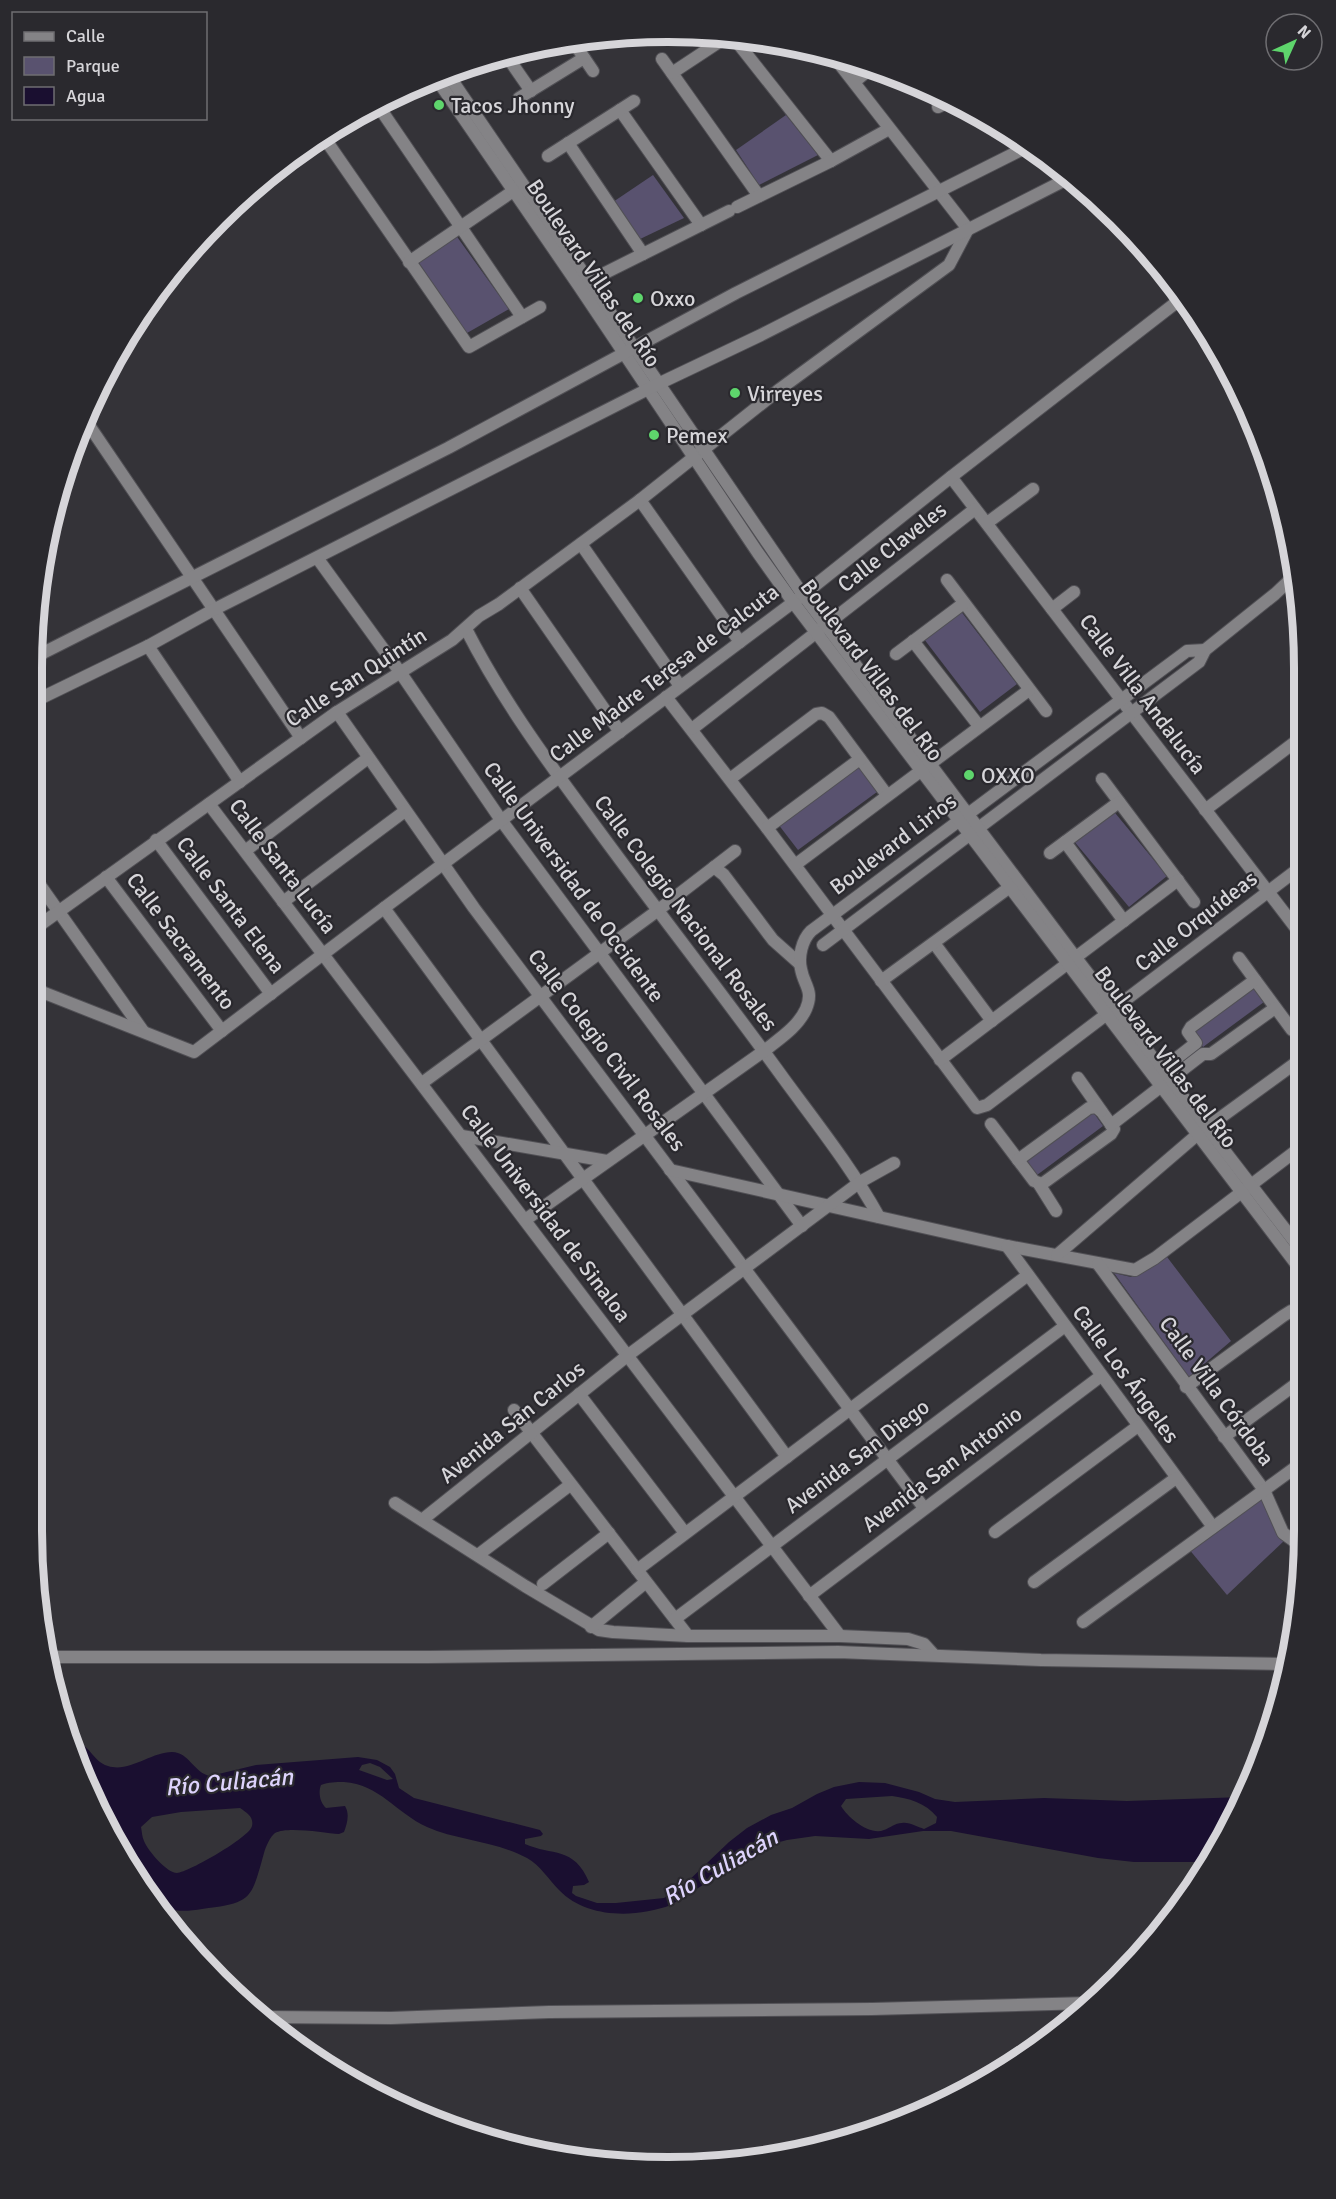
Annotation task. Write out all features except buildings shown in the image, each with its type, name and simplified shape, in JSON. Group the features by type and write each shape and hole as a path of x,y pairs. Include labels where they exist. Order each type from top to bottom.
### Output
{"street":[{"path":"672,73 716,44"},
{"path":"740,46 831,161"},
{"path":"578,48 593,71"},
{"path":"519,98 584,58"},
{"path":"662,59 759,196"},
{"path":"511,62 531,91"},
{"path":"842,67 968,230"},
{"path":"854,82 864,74"},
{"name":"Boulevard Villas del Río","path":"452,81 518,188"},
{"name":"Boulevard Villas del Río","path":"441,85 518,188 582,280 798,598 1246,1189 1294,1260"},
{"path":"548,156 634,101"},
{"path":"620,110 701,225"},
{"path":"382,112 522,317"},
{"path":"582,280 701,225 831,161 889,129"},
{"path":"327,143 469,347 540,307"},
{"path":"568,143 641,251"},
{"path":"42,653 448,448 736,293 1020,151"},
{"path":"42,698 148,646 213,610 318,559 653,386 761,335 1062,182"},
{"path":"409,262 518,188"},
{"name":"Calle San Quintín","path":"42,923 337,712 452,640 479,616 640,500 780,389 949,265 968,230"},
{"name":"Calle Madre Teresa de Calcuta","path":"144,1032 194,1052 798,598 1176,303"},
{"path":"90,427 301,738"},
{"name":"Calle Villa Andalucía","path":"951,477 1294,925"},
{"path":"987,524 1033,489"},
{"path":"640,500 740,642"},
{"name":"Calle Claveles","path":"692,729 975,509"},
{"path":"580,544 680,686"},
{"name":"Calle Universidad de Occidente","path":"318,559 400,672 501,820 802,1226"},
{"path":"947,580 1046,711"},
{"name":"Boulevard Lirios","path":"823,945 1199,662 1205,650 1288,581"},
{"path":"520,588 620,732"},
{"path":"1052,609 1074,592"},
{"path":"896,654 964,603"},
{"name":"Calle Colegio Nacional Rosales","path":"466,629 506,699 559,777 860,1182 879,1217"},
{"path":"913,641 979,726"},
{"path":"148,646 240,782"},
{"name":"Boulevard Lirios","path":"525,1220 764,1051 797,1024 806,1009 809,988 801,972 800,964 805,936 1187,651 1205,650"},
{"path":"795,865 1029,690"},
{"path":"666,697 940,1060 1178,880"},
{"name":"Calle Colegio Civil Rosales","path":"337,712 442,864 924,1508"},
{"path":"730,779 816,714 822,713 829,717 887,795"},
{"path":"1205,810 1294,743"},
{"path":"245,851 368,758"},
{"path":"767,828 860,759"},
{"path":"1102,779 1194,902"},
{"path":"1050,853 1119,802"},
{"name":"Calle Santa Lucía","path":"209,804 323,954"},
{"path":"283,902 405,811"},
{"name":"Boulevard Villas del Río","path":"974,831 1010,887 1072,960"},
{"name":"Calle Santa Elena","path":"156,840 271,994"},
{"path":"1065,842 1124,921"},
{"path":"422,1083 735,851"},
{"path":"714,867 724,875 773,940 800,964"},
{"name":"Calle Orquídeas","path":"940,1060 970,1102 977,1108 985,1107 1294,872"},
{"name":"Calle Sacramento","path":"106,877 222,1031"},
{"path":"881,981 1010,887"},
{"path":"42,889 144,1032"},
{"path":"384,908 787,1457"},
{"path":"934,943 992,1021"},
{"name":"Calle Universidad de Sinaloa","path":"323,954 840,1636"},
{"path":"1239,958 1292,1030"},
{"path":"1256,980 1191,1027 1188,1032 1199,1049 1211,1054 1275,1008"},
{"path":"42,992 144,1032"},
{"path":"1111,1125 1161,1078 1199,1049"},
{"path":"1057,1255 1202,1131 1294,1064"},
{"path":"1042,1183 1111,1134 1114,1129 1078,1078"},
{"path":"1018,1160 1089,1108 1096,1107 1101,1111"},
{"path":"991,1124 1018,1160 1042,1183 1056,1211"},
{"path":"462,1136 607,1161"},
{"path":"670,1170 1007,1246 1130,1270 1139,1269 1294,1153"},
{"name":"Avenida San Carlos","path":"422,1520 627,1356 860,1182 894,1163"},
{"name":"Boulevard Villas del Río","path":"1246,1189 1294,1243"},
{"name":"Calle Los Ángeles","path":"1007,1246 1213,1527"},
{"name":"Calle Villa Córdoba","path":"1098,1264 1186,1387 1264,1490 1283,1533 1294,1542"},
{"path":"637,1570 1028,1275"},
{"path":"1186,1387 1294,1310"},
{"name":"Avenida San Diego","path":"675,1619 1065,1326"},
{"name":"Avenida San Antonio","path":"809,1596 1101,1376"},
{"path":"1224,1437 1294,1385"},
{"path":"579,1394 685,1533"},
{"path":"514,1410 688,1636"},
{"path":"995,1532 1138,1426"},
{"path":"1083,1622 1294,1468"},
{"path":"1034,1582 1176,1478"},
{"path":"478,1555 570,1485"},
{"path":"395,1503 591,1627 613,1632 688,1636 840,1636 917,1641 927,1646 934,1655"},
{"path":"543,1584 609,1533"},
{"path":"591,1627 646,1582"},
{"path":"55,1657 429,1657 838,1652 1041,1660 1280,1664"},
{"path":"274,2017 391,2018 549,2012 872,2009 1079,2003"}],"green space":[{"path":"786,115 818,155 759,185 736,150"},
{"path":"653,175 684,218 638,240 613,202"},
{"path":"455,234 509,309 467,333 417,260"},
{"path":"960,610 1017,684 980,712 924,639"},
{"path":"861,762 881,789 798,850 778,824"},
{"path":"1111,808 1167,876 1129,907 1073,840"},
{"path":"1250,984 1264,1002 1203,1047 1189,1029"},
{"path":"1091,1109 1103,1126 1037,1175 1025,1158"},
{"path":"1164,1253 1231,1341 1189,1377 1114,1273 1131,1277"},
{"path":"1262,1494 1285,1540 1227,1595 1188,1548"}],"water":[{"name":"Río Culiacán","path":"79,1743 102,1764 108,1766 124,1767 156,1755 172,1752 183,1755 200,1771 210,1776 256,1765 358,1757 377,1760 390,1767 395,1774 399,1788 414,1798 540,1830 543,1834 541,1836 525,1839 525,1844 569,1857 583,1871 589,1882 573,1886 572,1893 597,1903 664,1898 683,1886 747,1828 834,1787 859,1782 885,1783 935,1799 955,1802 1044,1798 1127,1801 1234,1797 1199,1862 1134,1862 1098,1858 951,1831 923,1831 869,1839 815,1836 765,1846 671,1905 628,1914 598,1911 583,1906 570,1900 532,1861 515,1852 439,1832 416,1821 367,1788 356,1784 332,1782 321,1785 321,1800 326,1808 345,1806 348,1816 344,1832 339,1834 288,1830 275,1833 267,1845 256,1881 247,1896 240,1901 218,1907 169,1909 126,1844 107,1808","holes":["370,1763 380,1767 393,1779 387,1780 359,1770 362,1765","892,1796 904,1798 928,1808 937,1817 936,1823 924,1829 905,1823 884,1830 872,1830 860,1825 841,1806 846,1799","240,1808 251,1818 252,1826 249,1831 218,1853 184,1871 177,1873 163,1866 146,1845 142,1836 141,1827 152,1817 181,1812"]}],"place":[{"name":"Tacos Jhonny","path":"439,105"},
{"name":"Oxxo","path":"638,298"},
{"name":"Virreyes","path":"735,393"},
{"name":"Pemex","path":"654,435"},
{"name":"OXXO","path":"969,775"}]}
